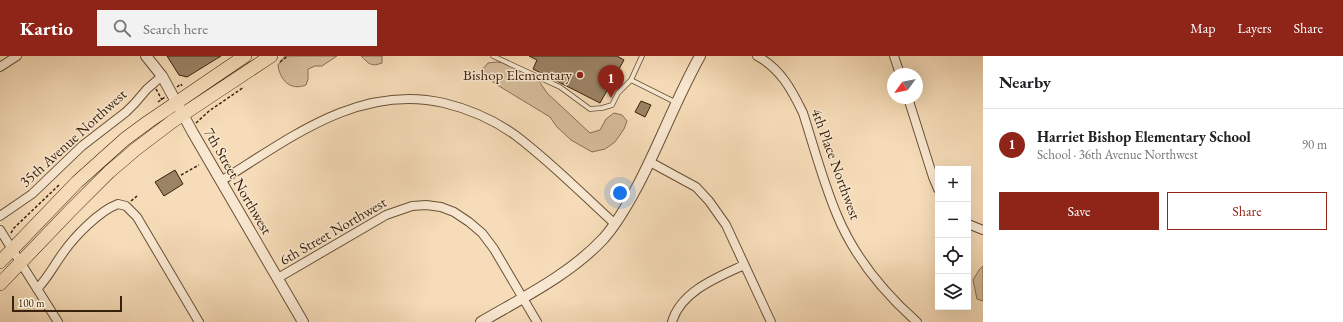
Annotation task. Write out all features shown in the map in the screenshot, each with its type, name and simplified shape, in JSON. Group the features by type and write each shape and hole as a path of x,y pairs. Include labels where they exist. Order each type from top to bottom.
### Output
{"main road":[{"path":"0,262 104,157 136,130 245,56"},
{"path":"0,284 71,210 117,165 146,141 183,115 274,60"}],"street":[{"path":"0,67 17,56"},
{"name":"7th Street Northwest","path":"146,56 162,76 303,322"},
{"path":"481,322 567,270 604,238 625,210 650,162 700,56"},
{"name":"4th Place Northwest","path":"757,56 771,65 780,74 798,101 804,113 830,198 843,228 857,252 892,299 917,322"},
{"path":"894,56 898,68"},
{"name":"35th Avenue Northwest","path":"0,216 44,184 82,146 126,112 146,89 162,76"},
{"path":"221,181 297,134 343,111 360,105 396,98 435,101 454,105 494,121 532,149 615,224"},
{"path":"910,104 935,182"},
{"path":"650,162 696,187 706,198 726,225 771,322"},
{"path":"37,289 46,280 71,243 98,216 109,207 118,204 126,206 137,217 199,322"},
{"name":"6th Street Northwest","path":"278,278 386,215 412,206 426,205 441,207 454,212 482,233 494,249 537,322"},
{"path":"971,225 983,230"},
{"path":"0,230 58,322"},
{"path":"672,322 678,308 698,289 744,264"}],"lane":[{"path":"493,56 560,87 590,108 602,108 612,105 618,93 631,80 642,56"},
{"path":"631,80 677,104"}],"path":[{"path":"274,60 288,56"},
{"path":"200,120 209,111 246,85"},
{"path":"155,88 161,100"},
{"path":"181,175 199,165"},
{"path":"129,202 137,196"}],"shaded area":[{"path":"285,56 337,56 322,66 315,66 308,69 308,79 306,85 296,87 287,83 279,71 278,65"},
{"path":"361,56 382,56 382,63 375,65 370,64"},
{"path":"497,62 514,64 539,81 547,93 590,133 600,130 606,119 614,113 622,115 627,121 624,129 615,142 605,149 592,152 571,140 557,127 550,117 494,83 485,74 483,69 488,63"},
{"path":"983,266 983,301 977,299 973,280"}],"building":[{"path":"167,56 221,56 187,77 179,75"},
{"name":"Bishop Elementary","path":"529,56 617,56 624,60 600,103 533,69 537,60"},
{"path":"641,101 651,105 645,117 635,112"},
{"path":"175,170 183,184 164,196 155,182"}],"place":[{"name":"Bishop Elementary","path":"580,75"},
{"name":"Harriet Bishop Elementary School","path":"611,98"}]}
